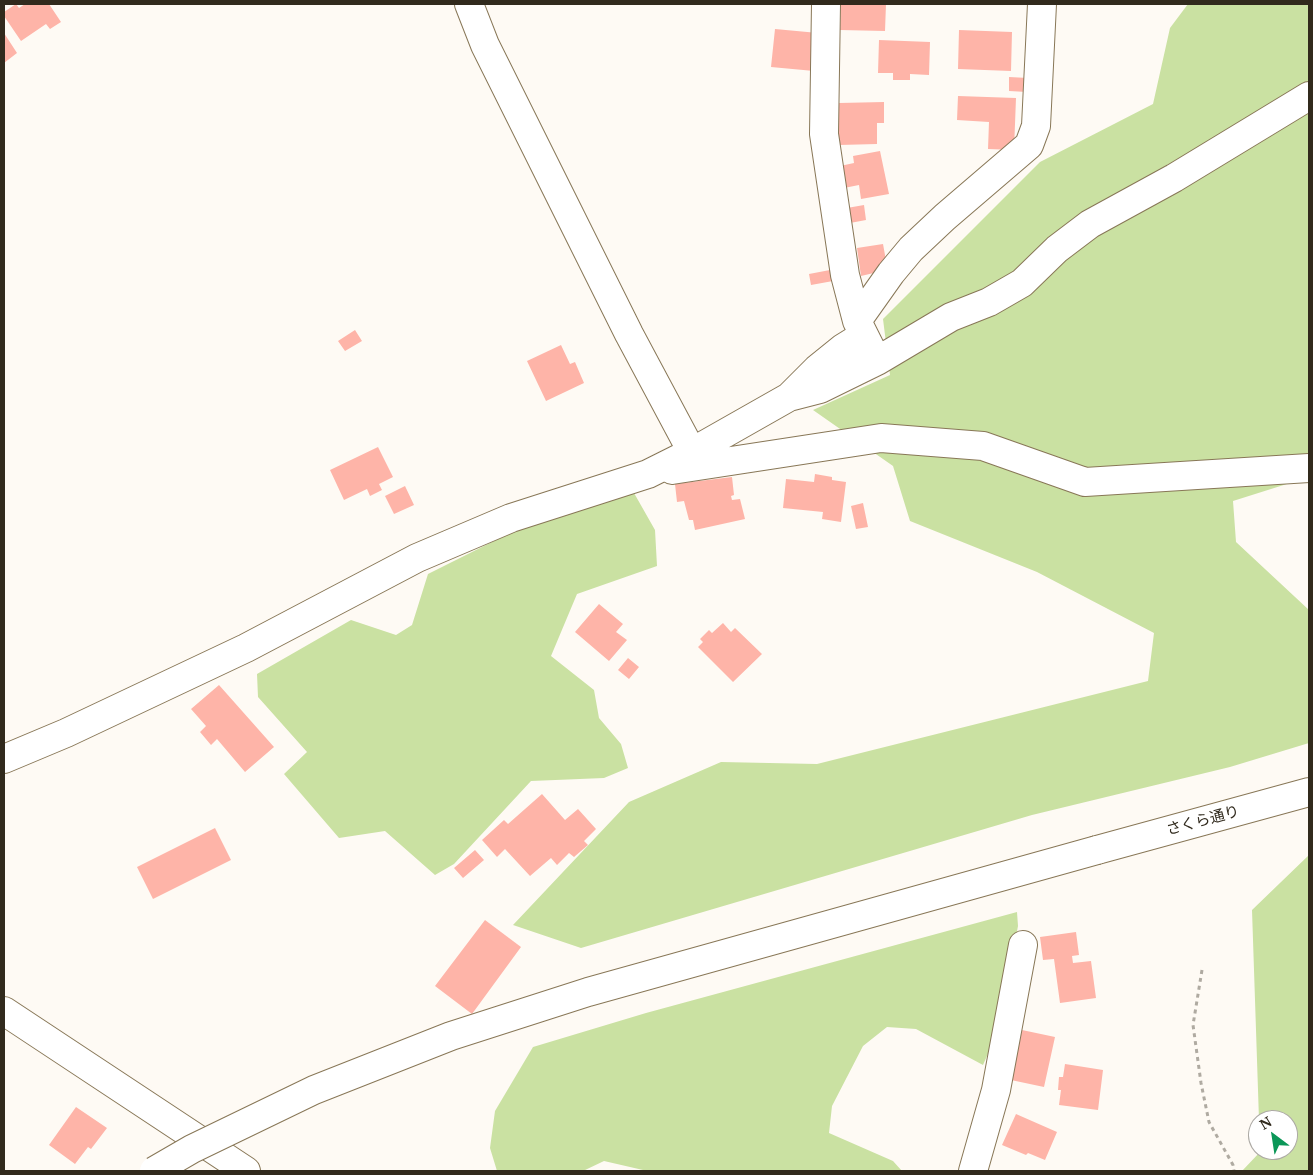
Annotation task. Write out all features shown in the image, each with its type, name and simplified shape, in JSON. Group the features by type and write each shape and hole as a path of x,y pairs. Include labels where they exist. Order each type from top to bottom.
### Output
{"street":[{"path":"469,4 485,45 629,334 692,452"},
{"path":"826,4 824,134 845,275 860,328 877,361"},
{"path":"4,759 66,733 246,648 417,558 511,518 648,474 692,452 789,397 843,348 860,328 891,273 911,249 945,217 1029,145 1036,126 1042,4"},
{"path":"789,397 820,389 877,361 952,317 989,302 1022,283 1058,249 1090,224 1174,178 1309,96"},
{"path":"648,474 881,438 984,446 1085,482 1309,468"},
{"name":"さくら通り","path":"154,1171 192,1149 314,1090 451,1036 588,992 1309,792"},
{"path":"973,1171 996,1090 1023,945"},
{"path":"4,1012 246,1171"}],"path":[{"path":"1202,970 1193,1025 1201,1083 1210,1122 1233,1165 1234,1171"}],"green space":[{"path":"1188,4 1309,4 1309,477 1233,501 1236,542 1309,610 1309,743 1230,767 1032,815 581,948 513,925 629,802 721,762 817,764 1148,681 1154,633 1037,572 910,521 893,466 813,410 890,375 883,319 1040,162 1153,104 1170,28"},
{"path":"634,493 655,530 657,566 577,594 551,656 594,690 599,718 621,744 628,768 604,778 531,781 454,864 435,875 385,831 339,838 284,774 307,752 258,697 257,674 351,620 396,635 412,625 428,574 518,529"},
{"path":"1309,855 1309,1171 1242,1171 1252,1160 1298,1160 1298,1110 1259,1110 1252,910"},
{"path":"1017,912 1018,926 998,1031 983,1065 916,1029 887,1027 863,1046 832,1106 829,1133 893,1161 902,1171 643,1170 604,1161 583,1171 497,1171 490,1148 495,1111 533,1047 646,1013"}],"building":[{"path":"16,4 19,8 25,4 49,4 61,22 50,29 46,24 21,41 4,16 4,12"},
{"path":"841,4 886,4 885,31 840,30"},
{"path":"775,29 818,33 814,71 771,67"},
{"path":"959,30 1012,32 1011,71 958,69"},
{"path":"4,33 17,53 4,63"},
{"path":"879,40 930,42 929,75 910,74 910,80 893,80 893,73 878,73"},
{"path":"1009,77 1028,78 1027,92 1009,91"},
{"path":"958,96 1016,98 1014,150 988,149 989,122 957,120"},
{"path":"884,102 884,123 877,123 877,144 839,145 839,103"},
{"path":"880,151 889,194 861,199 859,185 844,188 840,166 854,163 853,156"},
{"path":"864,205 866,220 850,223 847,208"},
{"path":"883,244 887,266 877,269 878,272 861,276 857,248"},
{"path":"830,270 833,281 811,285 809,274"},
{"path":"355,330 362,341 345,351 338,341"},
{"path":"561,345 570,364 575,362 584,383 546,401 527,361"},
{"path":"378,447 393,477 379,484 382,490 370,496 367,489 344,500 330,470"},
{"path":"815,474 832,477 832,480 846,482 841,522 822,519 823,512 783,508 786,479 814,482"},
{"path":"732,477 734,495 731,496 732,500 740,499 745,519 695,530 693,520 689,520 684,501 677,502 675,484"},
{"path":"405,486 414,505 394,514 385,496"},
{"path":"863,503 868,527 856,529 851,506"},
{"path":"599,604 623,624 616,632 627,640 609,661 575,632"},
{"path":"723,623 731,632 735,628 762,654 733,682 698,647 703,642 700,639 709,630 712,633"},
{"path":"628,658 639,667 629,679 618,670"},
{"path":"219,685 274,747 245,772 217,739 211,745 200,732 206,726 191,709"},
{"path":"542,794 565,820 578,809 596,829 584,841 588,845 574,857 569,853 557,865 551,858 530,876 505,849 497,857 482,840 504,820 508,824"},
{"path":"215,828 231,860 153,899 137,867"},
{"path":"475,850 484,860 463,878 454,868"},
{"path":"485,920 521,947 472,1014 435,986"},
{"path":"1076,932 1079,955 1072,956 1073,963 1091,961 1096,998 1060,1003 1054,959 1043,960 1040,937"},
{"path":"1022,1030 1055,1037 1044,1087 1011,1080"},
{"path":"1065,1064 1103,1070 1098,1110 1059,1105 1061,1090 1058,1090 1059,1077 1063,1077"},
{"path":"76,1107 107,1128 91,1149 88,1147 75,1164 49,1145"},
{"path":"1016,1114 1057,1132 1045,1160 1028,1153 1026,1155 1002,1145"}]}
